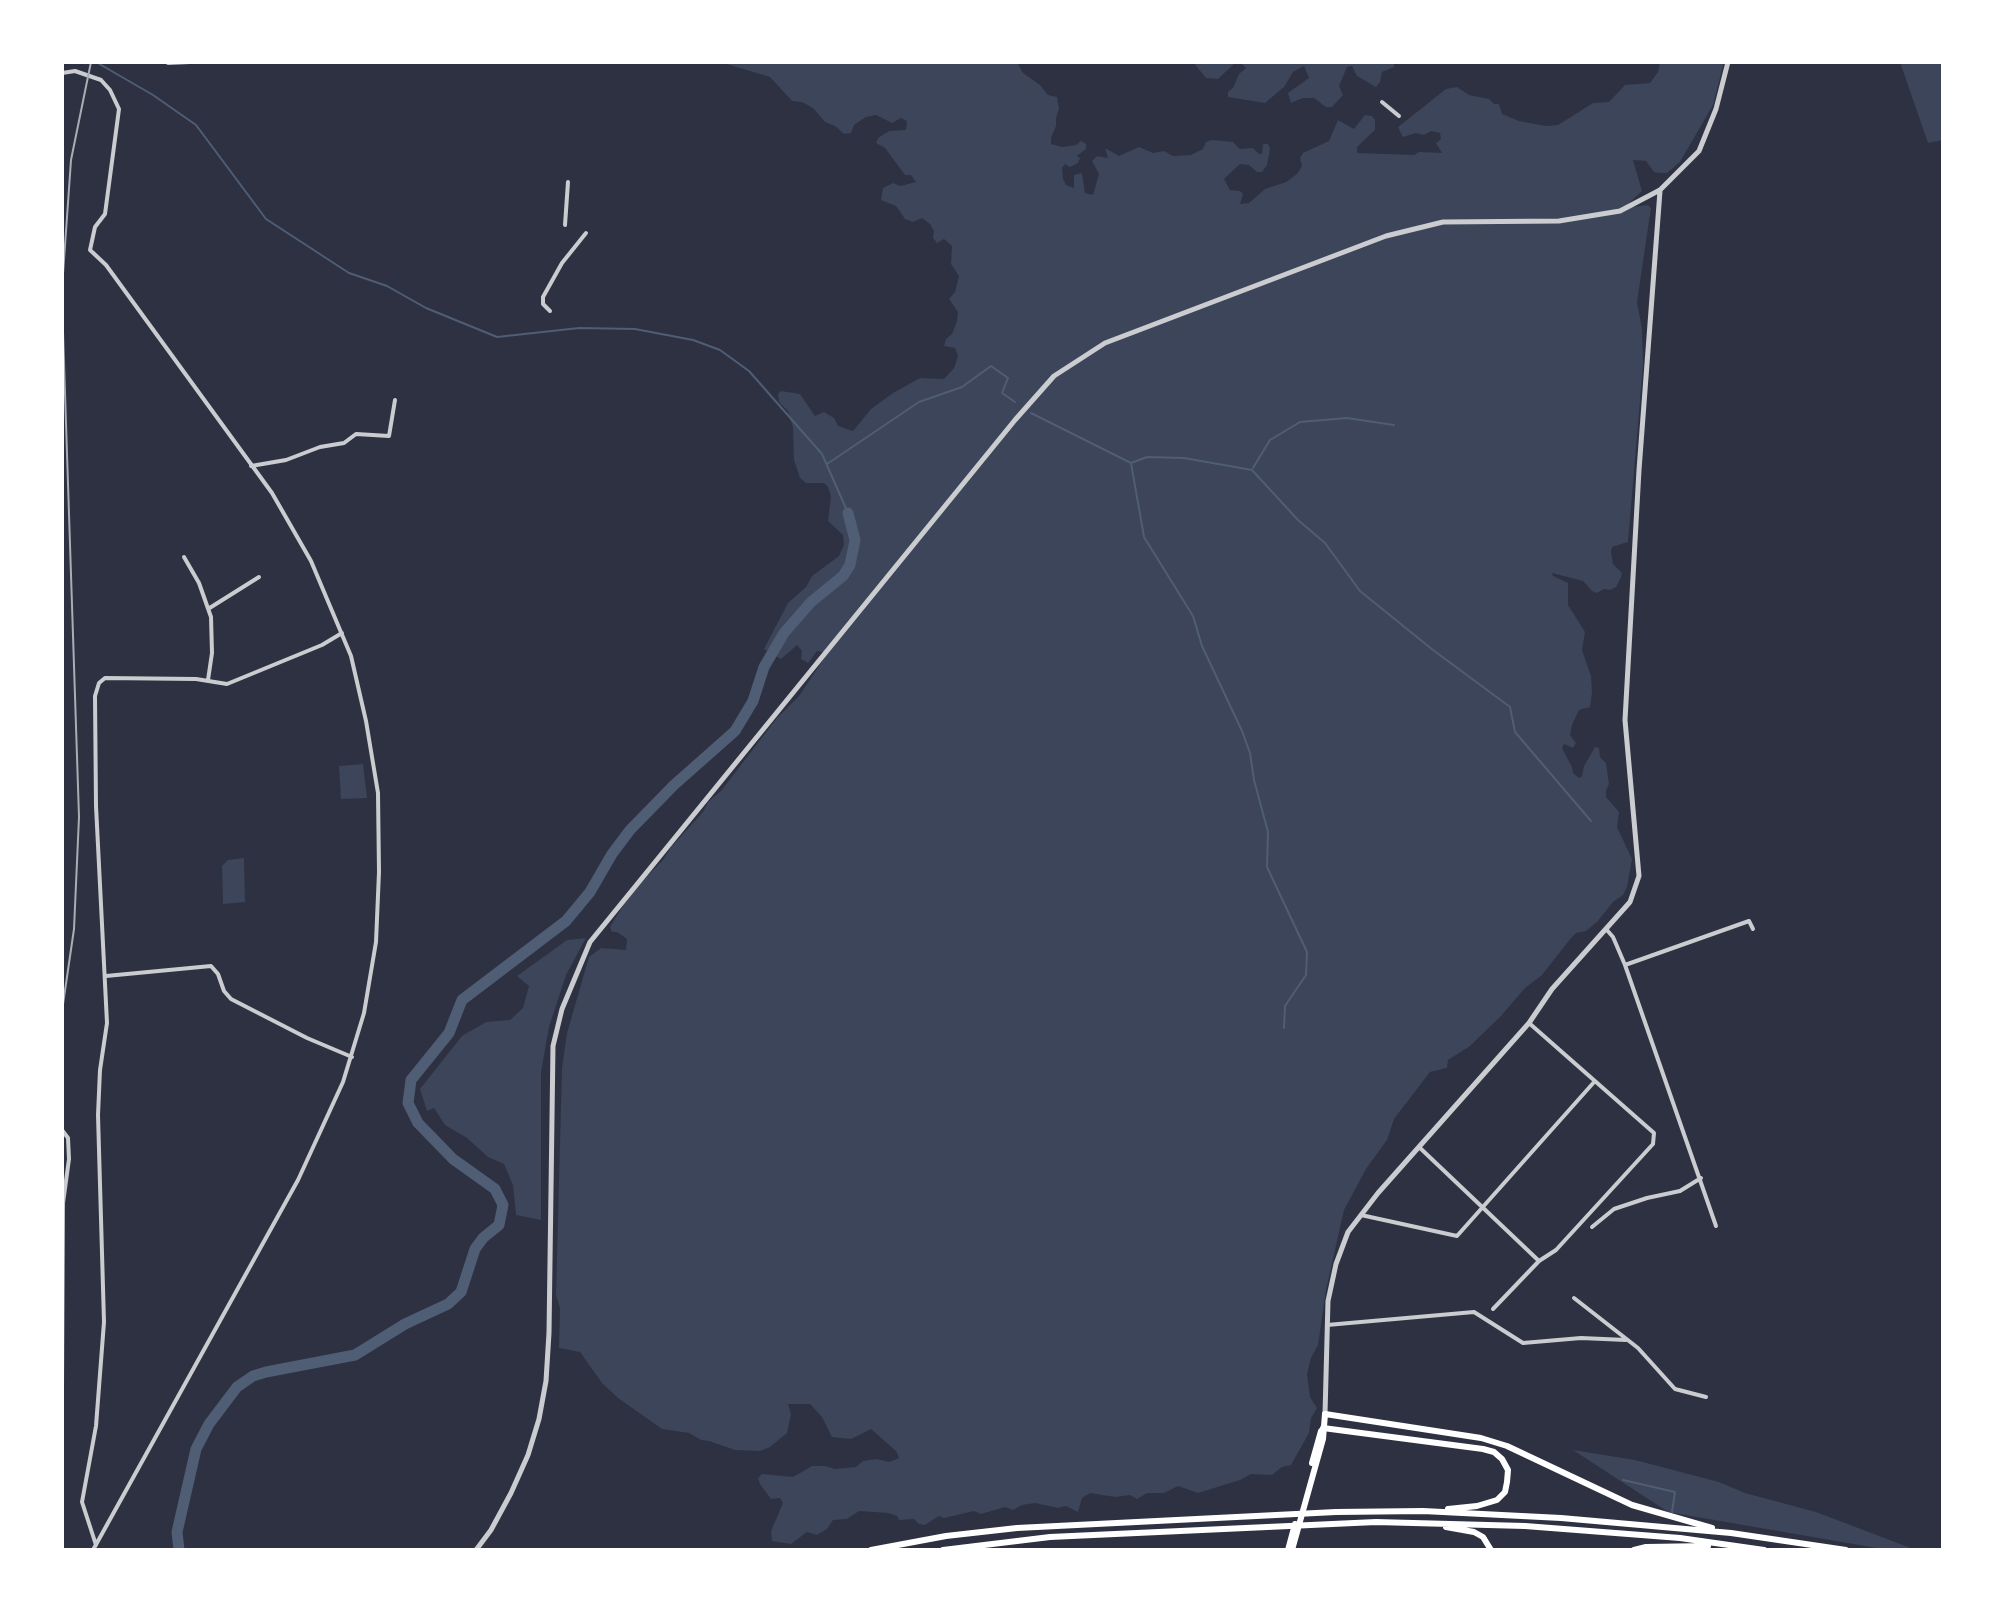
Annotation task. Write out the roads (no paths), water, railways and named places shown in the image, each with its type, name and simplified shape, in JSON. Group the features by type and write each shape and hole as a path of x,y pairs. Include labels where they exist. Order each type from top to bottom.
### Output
{"main road":[{"path":"1290,1550 1325,1414 1481,1438 1507,1446 1632,1505 1731,1533"},
{"path":"1323,1428 1483,1449 1494,1452 1502,1459 1508,1470 1507,1482 1505,1492 1497,1500 1477,1506 1423,1511"},
{"path":"871,1550 946,1536 1017,1528 1336,1512 1423,1511 1561,1518 1731,1533 1846,1550"},
{"path":"943,1550 1050,1537 1376,1522 1525,1526 1680,1538 1764,1550"},
{"path":"1423,1523 1474,1532 1483,1537 1491,1550"},
{"path":"1634,1550 1646,1547 1728,1546"}],"street":[{"path":"168,63 190,62"},
{"path":"476,1550 511,1493 528,1455 539,1419 546,1381 549,1333 553,1046 562,1009 590,942 1015,420 1054,376 1105,343 1386,236 1443,222 1559,221 1620,211 1660,190 1699,151 1716,109 1728,62"},
{"path":"62,73 75,71 101,80 119,109 105,214 95,227 90,250 106,265 272,493 311,561 342,633 366,721 378,793 376,942 364,1013 352,1057 298,1180 94,1547"},
{"path":"1382,102 1399,116"},
{"path":"565,225 568,182"},
{"path":"1325,1414 1328,1301 1336,1264 1348,1232 1529,1023 1552,989 1630,902 1639,876 1625,720 1639,470 1660,190"},
{"path":"550,311 543,304 543,297 562,263 586,233"},
{"path":"251,466 286,460 320,447 344,443 356,434 389,436 395,400"},
{"path":"184,557 199,583 211,617 212,653 208,681"},
{"path":"208,609 259,577"},
{"path":"94,1547 82,1502 96,1426 104,1322 98,1115 107,1023 96,806 95,696 99,683 105,678 227,684 322,645 342,633"},
{"path":"1625,965 1749,921 1753,929"},
{"path":"1606,929 1613,937 1625,965 1716,1226"},
{"path":"106,976 211,966 231,999 352,1057"},
{"path":"1493,1309 1539,1261 1556,1250 1653,1144 1654,1133 1529,1023"},
{"path":"1361,1215 1457,1236 1595,1081"},
{"path":"62,1130 68,1138 69,1159 63,1203 62,1388"},
{"path":"1419,1147 1539,1261"},
{"path":"1592,1227 1614,1209 1680,1191 1701,1178"},
{"path":"1574,1298 1638,1348 1675,1389 1706,1397"},
{"path":"1326,1325 1474,1312 1523,1343 1581,1338 1626,1340"}],"waterway":[{"path":"96,62 153,95 196,125 266,219 349,273 387,286 426,308 497,337 579,328 635,329 693,340 720,350 749,371 822,454 848,513"},
{"path":"827,464 919,402 962,387 991,366 1008,378 1002,393 1015,402"},
{"path":"1031,413 1131,463 1144,537 1193,616 1202,646 1242,731 1268,832 1267,867 1307,952 1306,975 1285,1006 1284,1028"},
{"path":"1253,468 1270,440 1300,422 1347,418 1394,425"},
{"path":"1131,463 1147,457 1184,458 1252,470 1298,520 1325,543 1360,591 1510,707 1515,732 1591,821"},
{"path":"179,1550 177,1532 196,1449 209,1424 237,1387 253,1376 266,1372 355,1355 405,1324 448,1304 461,1292 475,1249 499,1225 503,1205 495,1189 453,1159 418,1123 408,1103 411,1080 449,1033 462,1000 566,921 590,892 630,830 674,785 735,731 753,701 764,667 784,633 811,602 843,576 850,565 855,540 848,513"},
{"path":"1623,1480 1675,1492 1672,1512"}],"railway":[{"path":"62,288 71,160 91,62"},
{"path":"62,302 79,817 74,929 62,1011"},
{"path":"62,810 62,889"}]}
